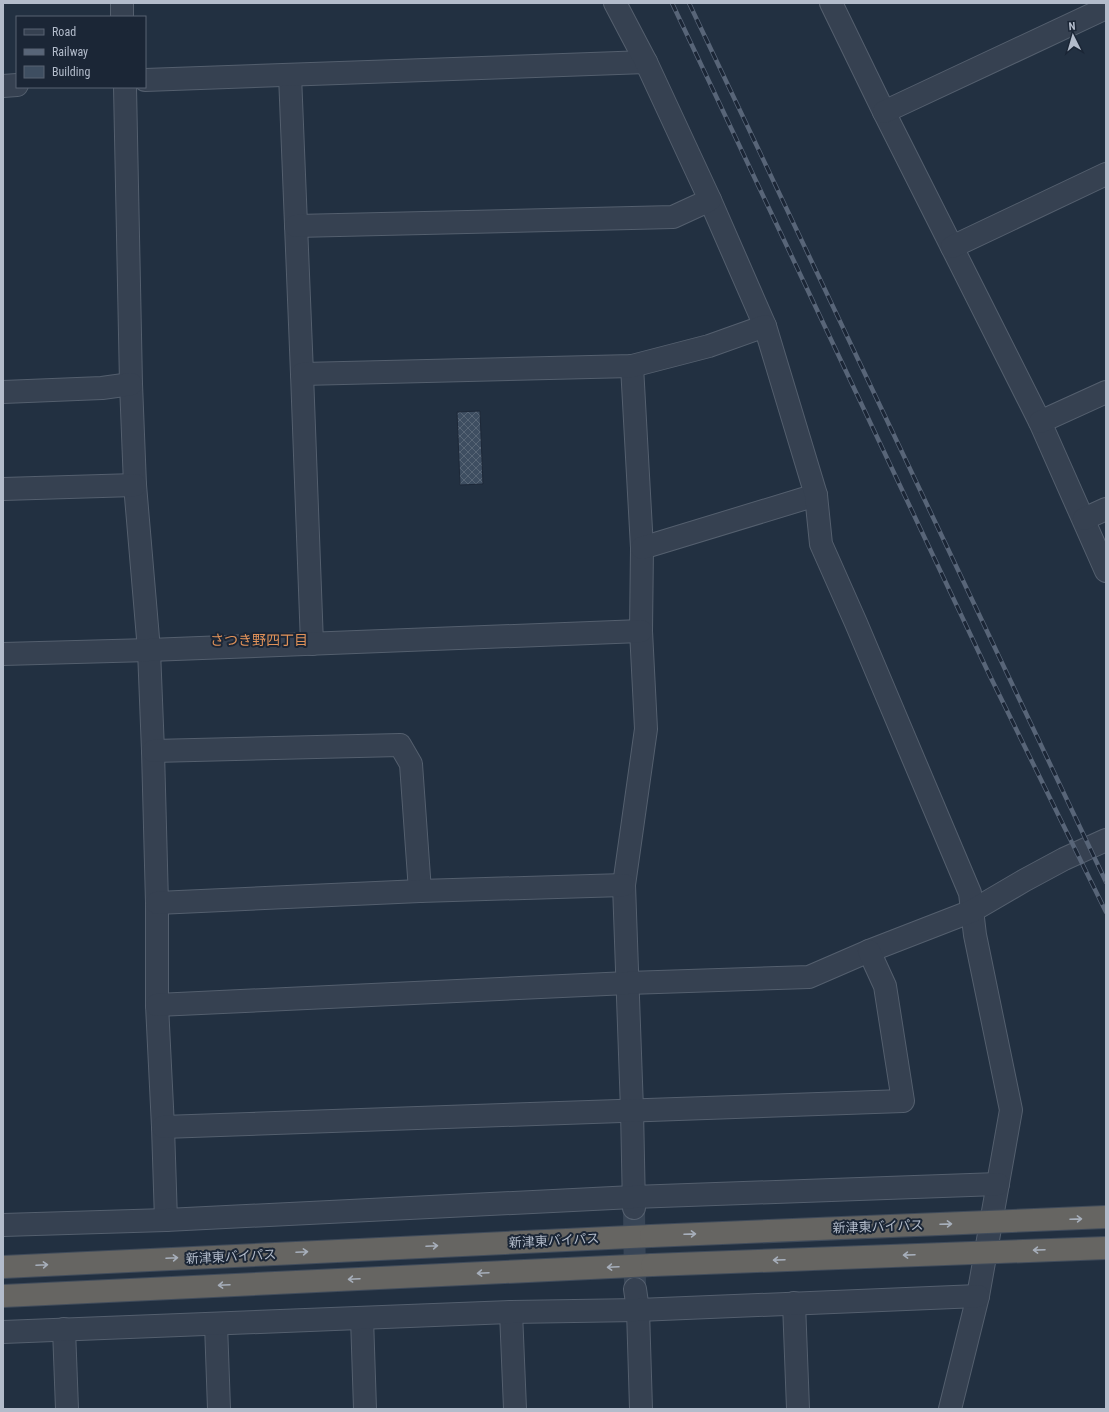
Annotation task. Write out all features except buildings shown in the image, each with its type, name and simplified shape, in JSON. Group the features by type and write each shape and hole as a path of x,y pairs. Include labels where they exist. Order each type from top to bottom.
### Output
{"highway":[{"name":"新津東バイパス","path":"3,1267 651,1236 1106,1217"},
{"path":"3,1296 652,1265 1106,1248"}],"street":[{"path":"122,3 122,16"},
{"path":"615,3 646,62 710,200 765,326 816,495 821,544 970,893 975,935 1011,1110 978,1296 950,1409"},
{"path":"831,3 884,112 1040,422 1106,571"},
{"path":"884,112 1106,8"},
{"path":"146,80 646,62"},
{"path":"290,75 312,644"},
{"path":"3,86 16,85"},
{"path":"125,88 135,485 149,650 158,903 157,1005 166,1220"},
{"path":"952,247 1106,174"},
{"path":"296,226 673,217 710,200"},
{"path":"302,374 632,366 708,346 765,326"},
{"path":"632,366 642,548 642,631 646,730 624,885 632,1110 633,1203"},
{"path":"3,392 102,388 132,384"},
{"path":"1040,422 1106,392"},
{"path":"3,489 135,485"},
{"path":"642,548 816,495"},
{"path":"1084,519 1106,508"},
{"path":"3,654 149,650 642,631"},
{"path":"153,751 400,745 411,764 420,891"},
{"path":"157,1005 809,977 869,951 972,911 1064,859 1106,840"},
{"path":"158,903 420,891 624,885"},
{"path":"163,1127 903,1101 884,986 869,951"},
{"path":"3,1225 633,1203 998,1184"},
{"path":"3,1332 511,1312 636,1300 794,1303 978,1296"},
{"path":"636,1300 641,1409"},
{"path":"794,1303 798,1409"},
{"path":"511,1312 515,1409"},
{"path":"362,1318 365,1409"},
{"path":"216,1324 219,1409"},
{"path":"64,1329 67,1409"}],"tunnel":[{"path":"634,1208 635,1285"}],"railway":[{"path":"672,3 990,676 1106,912"},
{"path":"689,3 1106,882"}],"district":[{"name":"さつき野四丁目","path":"259,640"}]}
